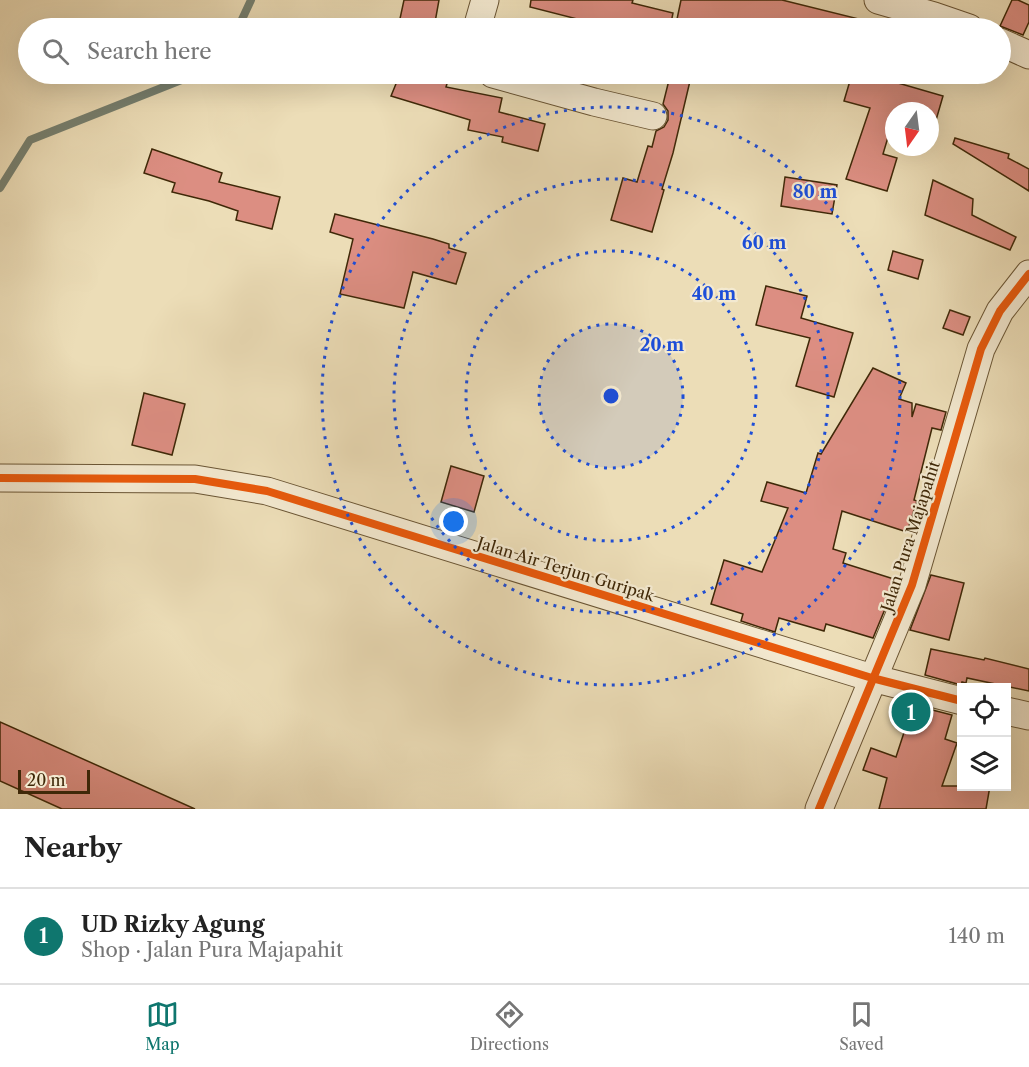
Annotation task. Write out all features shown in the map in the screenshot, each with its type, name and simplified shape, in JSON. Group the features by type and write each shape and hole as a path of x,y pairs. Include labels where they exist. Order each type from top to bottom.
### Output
{"street":[{"path":"480,18 485,0"},
{"path":"878,0 940,18"},
{"path":"1011,47 1029,55"},
{"path":"529,84 653,116"},
{"name":"Jalan Pura Majapahit","path":"819,809 912,585 981,349 1000,310 1029,274"},
{"name":"Jalan Air Terjun Guripak","path":"0,478 195,478 267,491 872,678 957,700"},
{"path":"1011,712 1029,716"}],"building":[{"path":"404,0 439,0 436,18 400,18"},
{"path":"531,0 633,0 632,3 673,13 672,18 573,18 530,7"},
{"path":"681,0 782,0 855,18 677,18"},
{"path":"1012,0 1029,5 1029,22 1023,35 1011,30 1011,18 1004,18"},
{"path":"396,84 447,84 446,87 502,98 499,112 545,124 538,151 502,142 503,137 468,130 470,120 391,96"},
{"path":"668,84 689,84 652,232 611,220 623,178 637,182 648,146 652,147 656,131 664,127 668,120 668,111 663,104"},
{"path":"849,84 902,84 943,96 939,110 939,102 885,102 883,154 897,158 887,191 846,179 870,108 844,101"},
{"path":"955,138 1009,154 1008,158 1029,169 1029,191 953,144"},
{"path":"152,149 222,173 219,182 280,197 272,229 236,220 238,211 172,192 175,183 144,173"},
{"path":"785,177 837,185 832,214 781,206"},
{"path":"933,180 973,199 972,215 1016,237 1010,250 925,215"},
{"path":"335,214 433,239 449,244 449,248 466,253 456,284 413,272 404,308 340,294 353,239 330,232"},
{"path":"893,251 923,260 918,279 888,270"},
{"path":"766,286 807,296 801,318 853,333 834,397 796,386 810,338 756,325"},
{"path":"950,310 970,317 963,335 943,328"},
{"path":"873,368 906,383 899,399 912,403 912,417 916,404 946,412 941,430 932,428 914,500 917,501 907,532 842,511 833,549 846,553 843,563 897,580 873,638 826,624 824,631 779,618 775,632 741,621 743,614 711,604 724,560 762,572 788,508 761,501 767,482 806,493 818,453 821,454"},
{"path":"144,393 185,404 172,455 132,445"},
{"path":"451,466 484,476 474,512 441,502"},
{"path":"931,575 964,583 949,640 910,630"},
{"path":"931,649 984,660 985,658 1029,669 1029,691 1011,687 1011,683 991,683 967,678 966,683 957,684 925,675"},
{"path":"913,705 952,715 945,739 957,743 942,786 957,786 957,791 989,791 986,809 879,809 887,778 863,770 871,748 896,757"},
{"path":"0,722 195,809 62,809 0,781"}],"waterway":[{"path":"243,18 251,0"},
{"path":"0,188 30,140 171,84"}],"cycle path":[{"path":"819,809 912,585 981,349 1000,311 1029,274"},
{"path":"0,478 195,479 267,491 872,678 957,700"}],"place":[{"name":"UD Rizky Agung","path":"911,712"}]}
